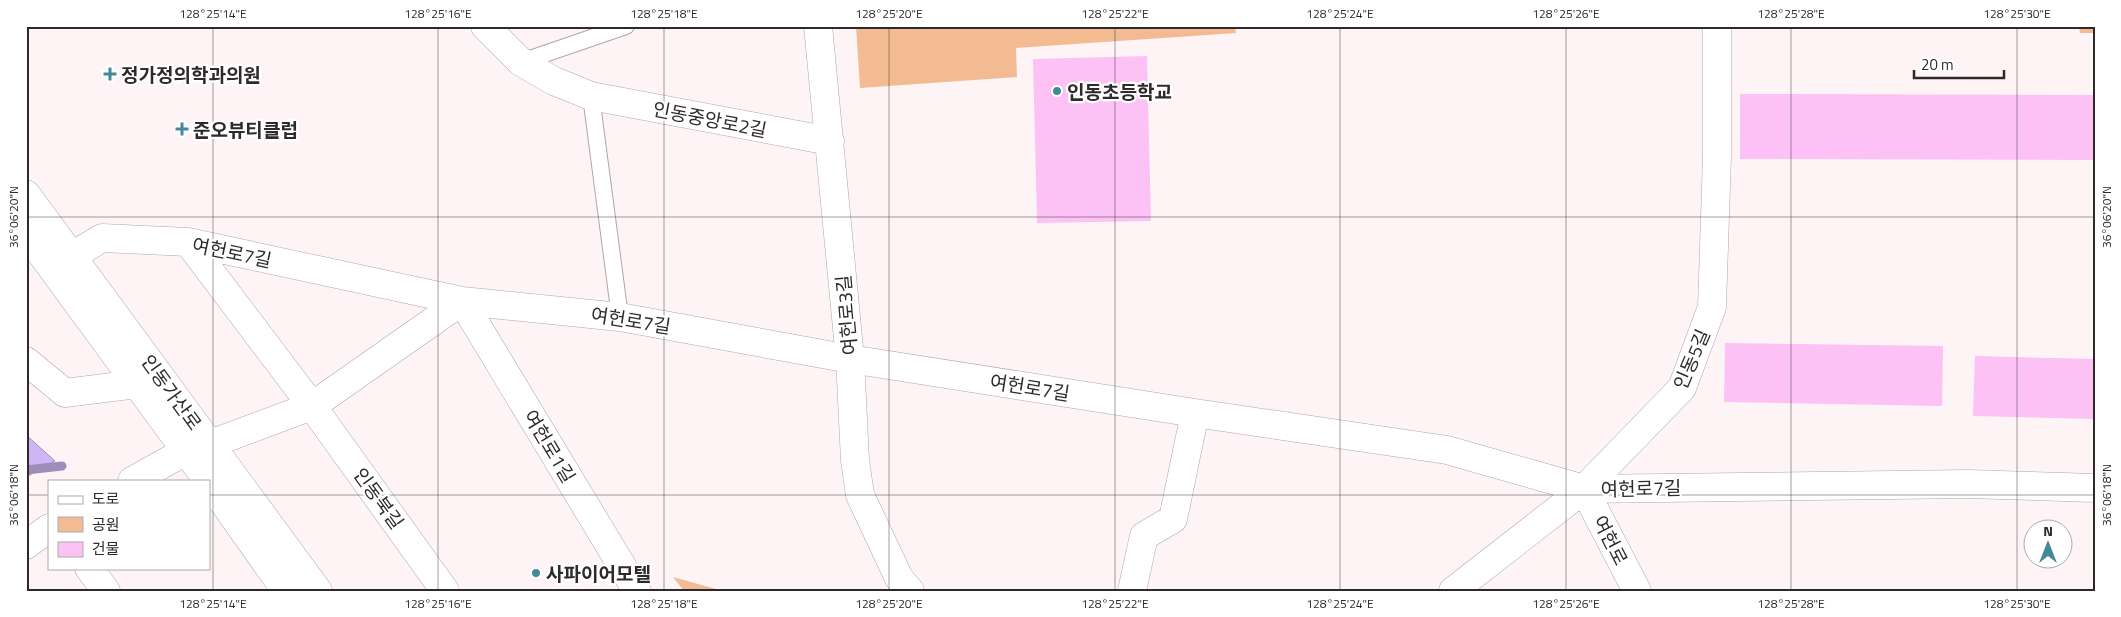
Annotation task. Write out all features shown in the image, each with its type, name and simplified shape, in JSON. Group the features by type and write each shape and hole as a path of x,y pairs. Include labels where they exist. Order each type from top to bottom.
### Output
{"street":[{"name":"인동중앙로2길","path":"485,26 520,62 554,81 591,96 830,141"},
{"name":"여헌로3길","path":"818,26 850,359 855,460 860,495 899,578 910,591"},
{"name":"인동5길","path":"1452,591 1584,488 1682,388 1712,307 1717,156 1717,26"},
{"name":"인동가산로","path":"26,194 72,256 198,447 207,480"},
{"name":"인동가산로","path":"26,233 137,384 198,447 318,591"},
{"name":"여헌로7길","path":"72,256 102,238 188,242 462,301 620,317 850,359 1447,450 1584,488 1968,484 2095,488"},
{"name":"인동북길","path":"188,242 312,406 446,591"},
{"path":"134,480 198,447 312,406 462,301"},
{"name":"여헌로1길","path":"462,301 637,591"},
{"path":"26,361 66,393 137,384"},
{"path":"1132,591 1144,536 1173,519 1195,413"},
{"name":"인동가산로","path":"210,485 286,591"},
{"name":"여헌로","path":"1584,488 1637,591"},
{"path":"26,545 48,529"},
{"path":"90,570 106,591"}],"lane":[{"path":"520,62 626,26"},
{"path":"591,96 620,317"}],"green space":[{"path":"856,26 1235,26 1236,33 1016,48 1017,77 860,88"},
{"path":"2079,26 2095,26 2095,33 2080,33"},
{"path":"673,577 723,591 684,591"}],"shaded area":[{"path":"26,435 55,461 26,477"}],"building":[{"path":"1147,56 1151,221 1037,223 1033,59"},
{"path":"1740,94 2095,95 2095,160 1740,159"},
{"path":"1725,343 1943,346 1942,406 1724,402"},
{"path":"1975,356 2095,359 2095,419 1973,416"}],"waterway":[{"path":"26,470 62,466"}],"place":[{"name":"정가정의학과의원","path":"110,74"},
{"name":"인동초등학교","path":"1057,91"},
{"name":"준오뷰티클럽","path":"182,129"},
{"name":"사파이어모텔","path":"536,573"}]}
